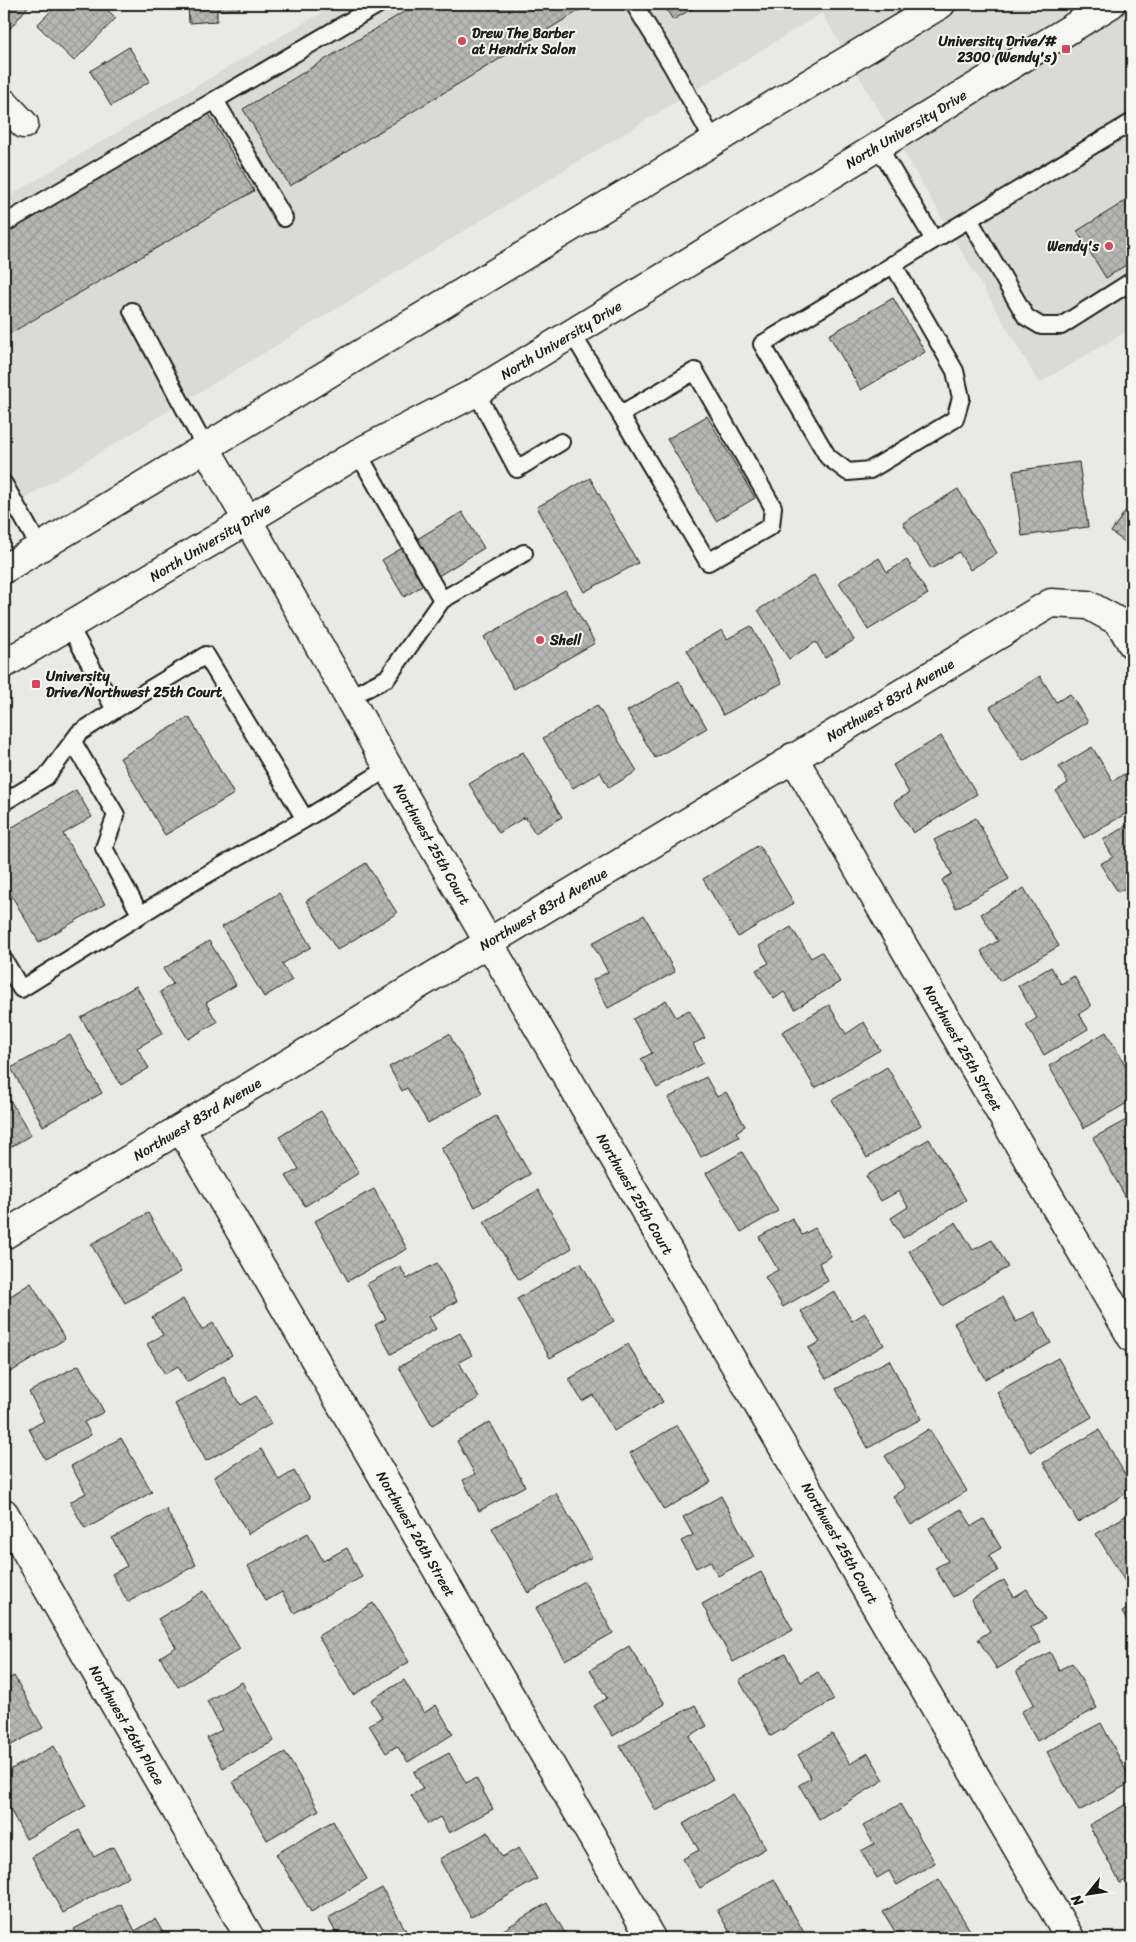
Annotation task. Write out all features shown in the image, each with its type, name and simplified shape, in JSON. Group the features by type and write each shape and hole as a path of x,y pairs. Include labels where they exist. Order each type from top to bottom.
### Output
{"street":[{"path":"4,569 941,4"},
{"name":"North University Drive","path":"4,664 358,453 476,392 878,146 1089,11 1111,4"},
{"path":"4,103 24,124"},
{"name":"Northwest 25th Court","path":"205,447 350,697 488,942 1070,1938"},
{"name":"Northwest 83rd Avenue","path":"4,1235 1050,603 1088,605 1119,622 1132,644"},
{"name":"Northwest 25th Street","path":"793,757 1132,1338"},
{"name":"Northwest 26th Street","path":"181,1129 651,1938"},
{"name":"Northwest 26th Place","path":"4,1513 250,1938"}],"lane":[{"path":"4,224 379,4"},
{"path":"634,4 672,66 713,140"},
{"path":"216,100 284,218"},
{"path":"894,264 955,371 961,398 955,419 870,470 848,472 828,457 762,344 894,264 969,219 1132,122"},
{"path":"878,146 934,240"},
{"path":"969,219 1026,317 1041,326 1061,326 1132,281"},
{"path":"132,311 205,447"},
{"path":"572,333 708,562 771,526 773,507 695,371 621,414"},
{"path":"476,392 517,469 561,442"},
{"path":"358,453 442,600"},
{"path":"4,484 40,548"},
{"path":"350,697 387,678 442,600 524,554"},
{"path":"69,625 115,710"},
{"path":"4,802 46,777 79,733 206,655 305,819"},
{"path":"74,742 116,815 104,848 140,914"},
{"path":"4,960 21,989 140,914 305,819 389,768"}],"shaded area":[{"path":"336,4 1132,4 1132,328 1039,383 822,13 4,511 4,199"}],"building":[{"path":"4,4 30,4 4,36"},
{"path":"58,4 81,4 84,7 87,4 101,4 116,18 74,61 37,25"},
{"path":"188,4 239,4 240,9 217,10 217,21 189,23"},
{"path":"417,4 590,4 290,186 243,109"},
{"path":"663,4 700,4 673,20"},
{"path":"129,47 150,81 111,106 90,71"},
{"path":"209,114 254,191 4,337 4,234"},
{"name":"Wendy's","path":"1132,197 1132,261 1106,278 1077,231"},
{"path":"893,298 925,352 861,390 829,335"},
{"path":"707,416 755,498 716,521 667,439"},
{"path":"1079,462 1088,527 1022,536 1013,471"},
{"path":"590,478 638,563 584,592 537,507"},
{"path":"958,489 997,553 970,570 959,552 931,569 903,523"},
{"path":"1132,501 1132,547 1111,532"},
{"path":"462,512 484,548 404,597 382,560"},
{"path":"879,558 887,572 907,560 928,594 868,630 839,582"},
{"path":"814,575 854,640 825,658 816,642 789,659 758,610"},
{"name":"Shell","path":"565,590 595,643 514,689 484,637"},
{"path":"751,626 782,683 723,715 687,650 722,630 727,639"},
{"path":"1040,676 1056,702 1070,694 1088,722 1023,761 990,707"},
{"path":"679,681 707,728 655,758 627,711"},
{"path":"597,705 637,771 609,788 600,772 573,788 543,738"},
{"path":"189,717 234,794 165,835 120,758"},
{"path":"941,736 977,794 913,833 894,802 909,793 893,765"},
{"path":"1092,747 1113,781 1124,774 1132,787 1132,810 1084,838 1056,791 1068,783 1059,767"},
{"path":"523,752 562,817 535,833 525,817 499,833 469,784"},
{"path":"76,790 92,817 63,834 105,904 39,942 4,883 4,832"},
{"path":"976,818 1009,879 956,908 942,880 952,874 934,840"},
{"path":"1132,822 1132,891 1129,886 1118,892 1100,864 1113,857 1103,840"},
{"path":"759,845 794,903 738,937 703,879"},
{"path":"366,863 397,913 337,950 306,901"},
{"path":"1024,888 1059,946 1000,981 981,951 998,941 981,914"},
{"path":"279,893 311,947 282,964 292,980 264,997 222,927"},
{"path":"644,915 675,972 608,1008 593,980 608,972 592,943"},
{"path":"791,927 811,958 822,952 840,982 795,1009 784,992 774,999 756,970 769,963 759,946"},
{"path":"209,941 236,985 206,1003 217,1022 188,1039 160,992 173,984 163,969"},
{"path":"1051,967 1061,984 1074,976 1091,1006 1079,1014 1088,1029 1044,1055 1026,1025 1037,1018 1018,986"},
{"path":"136,986 163,1033 137,1048 149,1068 121,1085 81,1018"},
{"path":"666,1000 676,1017 689,1010 705,1038 693,1044 703,1063 657,1088 641,1059 652,1053 633,1019"},
{"path":"829,1005 846,1034 864,1022 880,1050 815,1088 782,1032"},
{"path":"1106,1032 1132,1076 1132,1100 1084,1128 1049,1066"},
{"path":"449,1034 482,1093 428,1123 407,1088 402,1091 389,1067"},
{"path":"70,1035 102,1093 43,1126 11,1068"},
{"path":"887,1067 921,1125 867,1158 832,1100"},
{"path":"706,1077 717,1097 726,1092 745,1126 736,1132 739,1137 701,1157 668,1098"},
{"path":"4,1090 31,1135 4,1151"},
{"path":"321,1111 359,1173 305,1206 286,1176 299,1169 279,1137"},
{"path":"496,1116 530,1174 475,1207 441,1148"},
{"path":"1132,1117 1132,1194 1126,1198 1093,1138"},
{"path":"929,1139 966,1200 903,1238 891,1218 908,1207 899,1191 881,1201 866,1176"},
{"path":"742,1152 778,1211 741,1232 706,1173"},
{"path":"374,1189 407,1249 348,1281 315,1221"},
{"path":"538,1190 572,1248 519,1280 484,1222"},
{"path":"148,1213 181,1272 125,1303 91,1244"},
{"path":"792,1218 802,1235 815,1228 831,1256 819,1263 828,1281 783,1307 765,1277 778,1270 759,1237"},
{"path":"956,1222 973,1250 992,1240 1008,1267 942,1306 909,1251"},
{"path":"437,1263 457,1301 429,1317 436,1329 391,1354 375,1325 386,1319 367,1284 400,1266 407,1279"},
{"path":"581,1263 614,1321 550,1358 517,1299"},
{"path":"31,1283 65,1339 4,1376 4,1300"},
{"path":"834,1291 852,1321 865,1313 884,1345 826,1379 808,1348 820,1342 801,1311"},
{"path":"1002,1297 1016,1322 1034,1312 1051,1343 985,1379 954,1323"},
{"path":"183,1299 202,1330 213,1323 232,1355 187,1382 178,1366 165,1374 147,1344 163,1335 152,1317"},
{"path":"460,1333 472,1355 459,1362 479,1398 432,1425 399,1367"},
{"path":"628,1344 663,1402 614,1431 593,1395 582,1401 569,1379"},
{"path":"1058,1358 1092,1417 1030,1452 997,1392"},
{"path":"889,1360 921,1419 868,1448 836,1389"},
{"path":"79,1365 104,1412 84,1422 91,1435 45,1459 29,1429 44,1421 29,1392"},
{"path":"224,1377 240,1405 256,1396 271,1424 206,1461 175,1404"},
{"path":"490,1422 525,1486 479,1511 463,1480 475,1474 457,1441"},
{"path":"677,1425 711,1482 664,1510 630,1453"},
{"path":"929,1429 967,1491 911,1525 893,1496 905,1488 885,1456"},
{"path":"1099,1430 1132,1486 1132,1490 1078,1522 1043,1463"},
{"path":"121,1438 152,1492 85,1529 70,1502 86,1493 71,1466"},
{"path":"261,1449 279,1480 294,1471 310,1498 248,1534 214,1477"},
{"path":"556,1493 592,1557 528,1593 492,1528"},
{"path":"721,1496 754,1557 718,1576 710,1561 696,1568 681,1541 693,1535 683,1517"},
{"path":"166,1509 196,1565 128,1602 112,1574 127,1566 112,1538"},
{"path":"961,1509 972,1526 984,1519 1001,1548 989,1555 998,1571 953,1597 935,1568 948,1561 929,1528"},
{"path":"1132,1512 1132,1580 1126,1583 1096,1534"},
{"path":"308,1533 323,1561 347,1548 362,1577 294,1613 282,1592 266,1601 248,1566"},
{"path":"761,1572 793,1630 733,1662 702,1604"},
{"path":"1004,1580 1014,1597 1027,1589 1045,1619 1031,1627 1041,1642 997,1669 978,1639 990,1631 971,1600"},
{"path":"584,1581 613,1633 565,1660 536,1608"},
{"path":"204,1591 240,1649 178,1687 160,1657 176,1647 158,1619"},
{"path":"373,1603 409,1662 353,1695 318,1636"},
{"path":"1132,1606 1132,1631 1122,1612"},
{"path":"629,1646 665,1704 613,1736 594,1706 607,1698 590,1670"},
{"path":"1050,1652 1059,1670 1072,1663 1097,1708 1037,1741 1021,1712 1034,1704 1016,1671"},
{"path":"785,1654 801,1682 818,1672 834,1700 771,1736 739,1680"},
{"path":"14,1676 43,1728 4,1749 4,1681"},
{"path":"404,1680 424,1713 436,1705 453,1734 408,1762 397,1746 386,1753 369,1725 382,1717 371,1700"},
{"path":"242,1682 274,1741 223,1768 207,1738 222,1730 207,1701"},
{"path":"695,1705 707,1726 689,1736 713,1779 656,1811 620,1746"},
{"path":"1101,1723 1132,1782 1079,1811 1047,1752"},
{"path":"832,1734 850,1764 868,1753 884,1780 819,1819 799,1785 811,1778 798,1755"},
{"path":"54,1746 86,1806 26,1839 4,1798 4,1773"},
{"path":"285,1752 319,1810 267,1840 233,1782"},
{"path":"449,1753 466,1783 476,1778 493,1809 449,1833 440,1817 428,1824 411,1795 423,1789 414,1772"},
{"path":"733,1794 766,1848 700,1888 683,1859 699,1850 683,1824"},
{"path":"1132,1801 1132,1877 1120,1883 1089,1825"},
{"path":"900,1804 935,1863 897,1885 889,1871 877,1878 861,1851 874,1844 863,1826"},
{"path":"333,1821 367,1879 311,1912 276,1854"},
{"path":"79,1830 94,1857 113,1847 129,1876 63,1913 32,1857"},
{"path":"488,1832 502,1857 519,1848 537,1879 471,1917 439,1859"},
{"path":"774,1879 807,1938 733,1938 717,1910"},
{"path":"939,1879 974,1937 899,1938 883,1912"},
{"path":"382,1888 410,1938 339,1938 328,1918"},
{"path":"547,1903 568,1938 492,1937"},
{"path":"121,1904 135,1931 155,1919 166,1938 79,1938 74,1929"}],"place":[{"name":"Drew The Barber at Hendrix Salon","path":"462,41"},
{"name":"University Drive/# 2300 (Wendy's)","path":"1066,49"},
{"name":"Wendy's","path":"1109,246"},
{"name":"Shell","path":"540,640"},
{"name":"University Drive/Northwest 25th Court","path":"36,684"}]}
